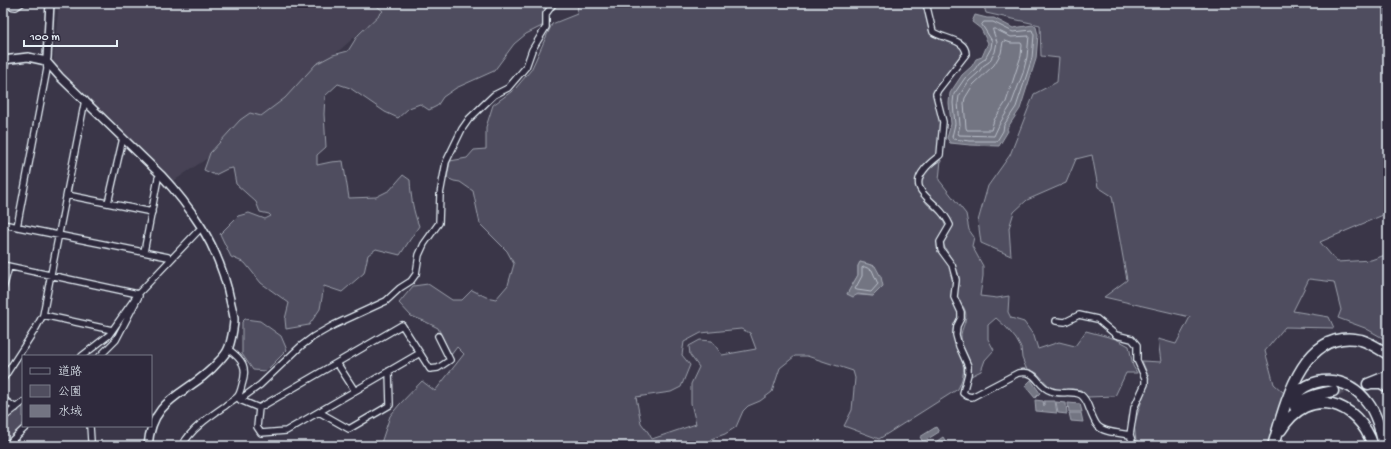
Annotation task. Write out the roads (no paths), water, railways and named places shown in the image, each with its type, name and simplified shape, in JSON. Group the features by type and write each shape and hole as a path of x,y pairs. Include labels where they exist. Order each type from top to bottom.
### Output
{"highway":[{"path":"1273,446 1288,397 1298,376 1310,357 1325,344 1333,341 1352,339 1369,343 1388,354"},
{"path":"1377,347 1388,358"},
{"path":"1388,376 1368,384 1381,384 1388,387"},
{"path":"1281,418 1287,405 1299,391 1316,382 1336,381 1345,384 1354,390 1368,403 1374,412 1382,433 1384,446"},
{"path":"1276,446 1287,417 1297,404 1310,397 1333,392"},
{"path":"1281,430 1290,418 1300,409 1313,404 1330,403 1346,409 1358,418 1368,432 1373,446"}],"street":[{"path":"3,5 16,7 22,3"},
{"path":"17,227 47,69 46,61 50,3"},
{"path":"238,396 242,398 260,386 301,346 313,337 334,325 386,301 416,274 419,255 424,244 439,223 440,194 446,162 462,129 469,119 494,95 508,88 526,67 532,50 546,27 546,14 554,3"},
{"path":"926,3 933,32 939,36 964,45 966,49 966,54 936,94 943,122 940,155 924,170 920,177 919,186 923,195 947,218 950,225 940,242 941,250 952,265 956,280 954,297 961,312 962,318 957,326 956,335 968,366 968,374 963,393 972,397 1025,372 1034,375 1045,388 1052,392 1075,393 1081,395 1086,399 1098,426 1105,430 1130,435"},
{"path":"3,75 4,60 28,56 46,61 174,189 202,228 211,246 227,286 234,319 228,349 218,363 160,409 152,424"},
{"path":"3,379 43,315 85,100"},
{"path":"108,203 123,138"},
{"path":"144,252 158,178 161,175"},
{"path":"67,195 152,212"},
{"path":"3,224 144,252 171,259"},
{"path":"83,355 109,335 138,294 202,228"},
{"path":"3,290 6,266 138,294"},
{"path":"101,355 116,340 139,296 138,294"},
{"path":"43,315 112,330"},
{"path":"1056,321 1065,322 1080,316 1098,319 1116,335 1132,340 1137,345 1137,360 1145,378 1145,384 1134,408 1130,435 1134,446"},
{"path":"259,408 402,325 430,369 438,368 450,360 438,336"},
{"path":"182,446 186,438 205,421 238,396 245,370 238,356 228,349"},
{"path":"259,408 258,428 262,433 286,431 420,353"},
{"path":"337,363 354,391"},
{"path":"319,412 349,429 390,405 389,371"},
{"path":"238,396 240,400 259,408"},
{"path":"3,399 16,408"},
{"path":"3,418 22,403"},
{"path":"6,446 26,427"},
{"path":"90,427 91,441"},
{"path":"148,446 151,427"}],"water":[{"path":"975,15 994,18 1013,28 1033,25 1036,27 1038,35 1036,59 1020,109 1008,127 1008,131 999,146 950,143 947,138 951,124 949,103 950,93 962,75 972,66 976,59 982,57 988,43 981,29 972,22"},
{"path":"860,262 875,266 881,277 883,286 873,296 858,294 853,297 847,294 858,275 858,266"},
{"path":"1031,380 1040,393 1035,398 1025,386"},
{"path":"1035,400 1043,401 1044,406 1044,401 1055,401 1057,413 1036,411"},
{"path":"1056,402 1066,403 1067,414 1058,413"},
{"path":"1068,403 1080,404 1082,412 1069,412"},
{"path":"1069,413 1081,413 1083,422 1071,421"},
{"path":"936,427 939,432 923,442 920,437"},
{"path":"943,437 948,445 930,446"}],"tunnel":[{"path":"1333,391 1368,384"}]}
